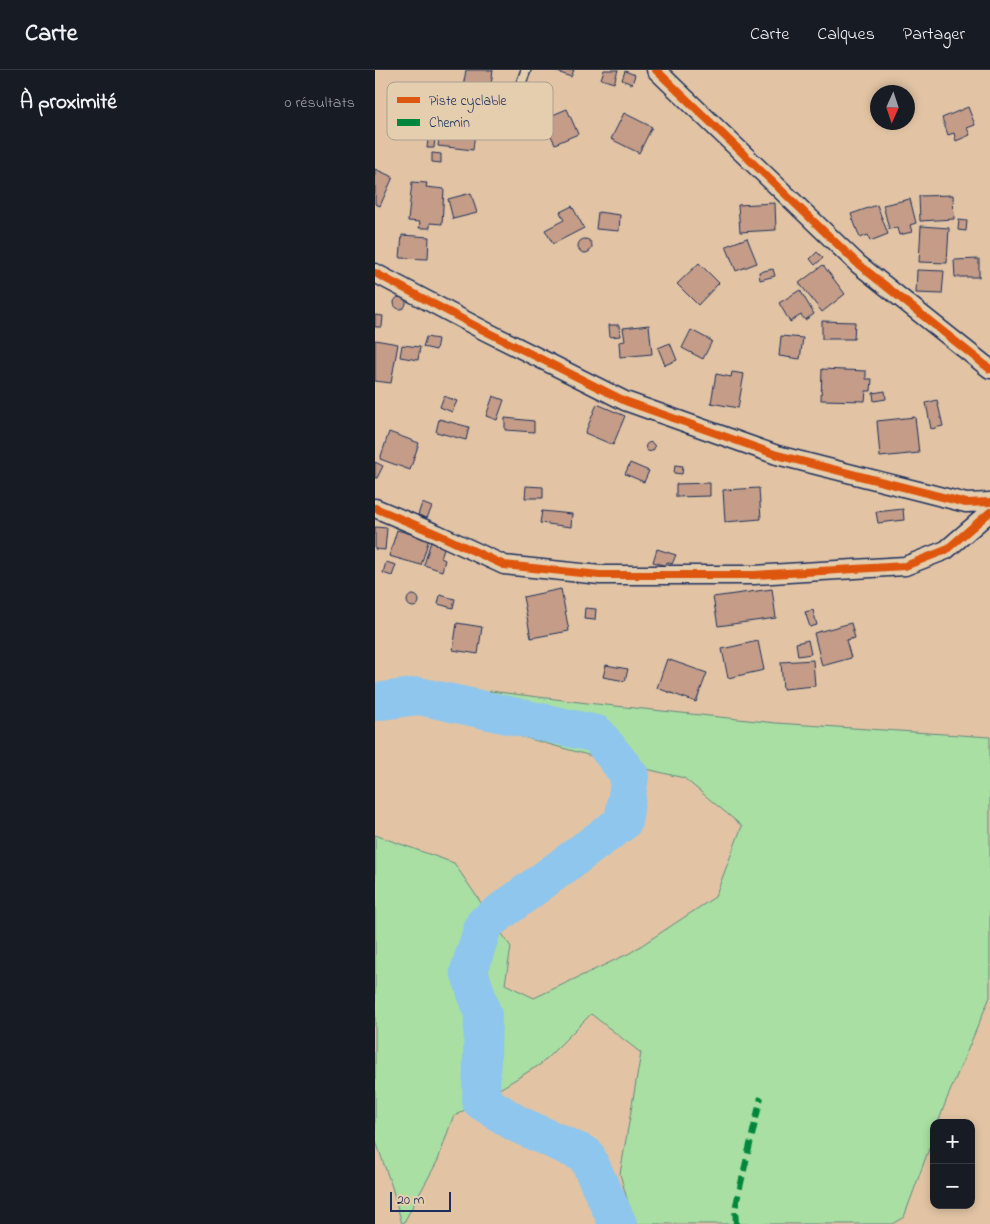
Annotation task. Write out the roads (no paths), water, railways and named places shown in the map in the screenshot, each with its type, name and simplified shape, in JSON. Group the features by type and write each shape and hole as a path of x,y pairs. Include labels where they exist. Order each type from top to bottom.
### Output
{"street":[{"path":"657,70 858,264 990,369"},
{"path":"375,273 485,331 625,400 777,455 966,503 990,502"},
{"path":"375,508 504,564 599,575 754,574 905,566 946,550 990,512"}],"lane":[{"path":"522,82 526,70"}],"waterway":[{"path":"375,702 419,696 597,734 630,776 623,822 484,924 469,971 483,1015 481,1101 517,1124 586,1155 618,1224"}]}
